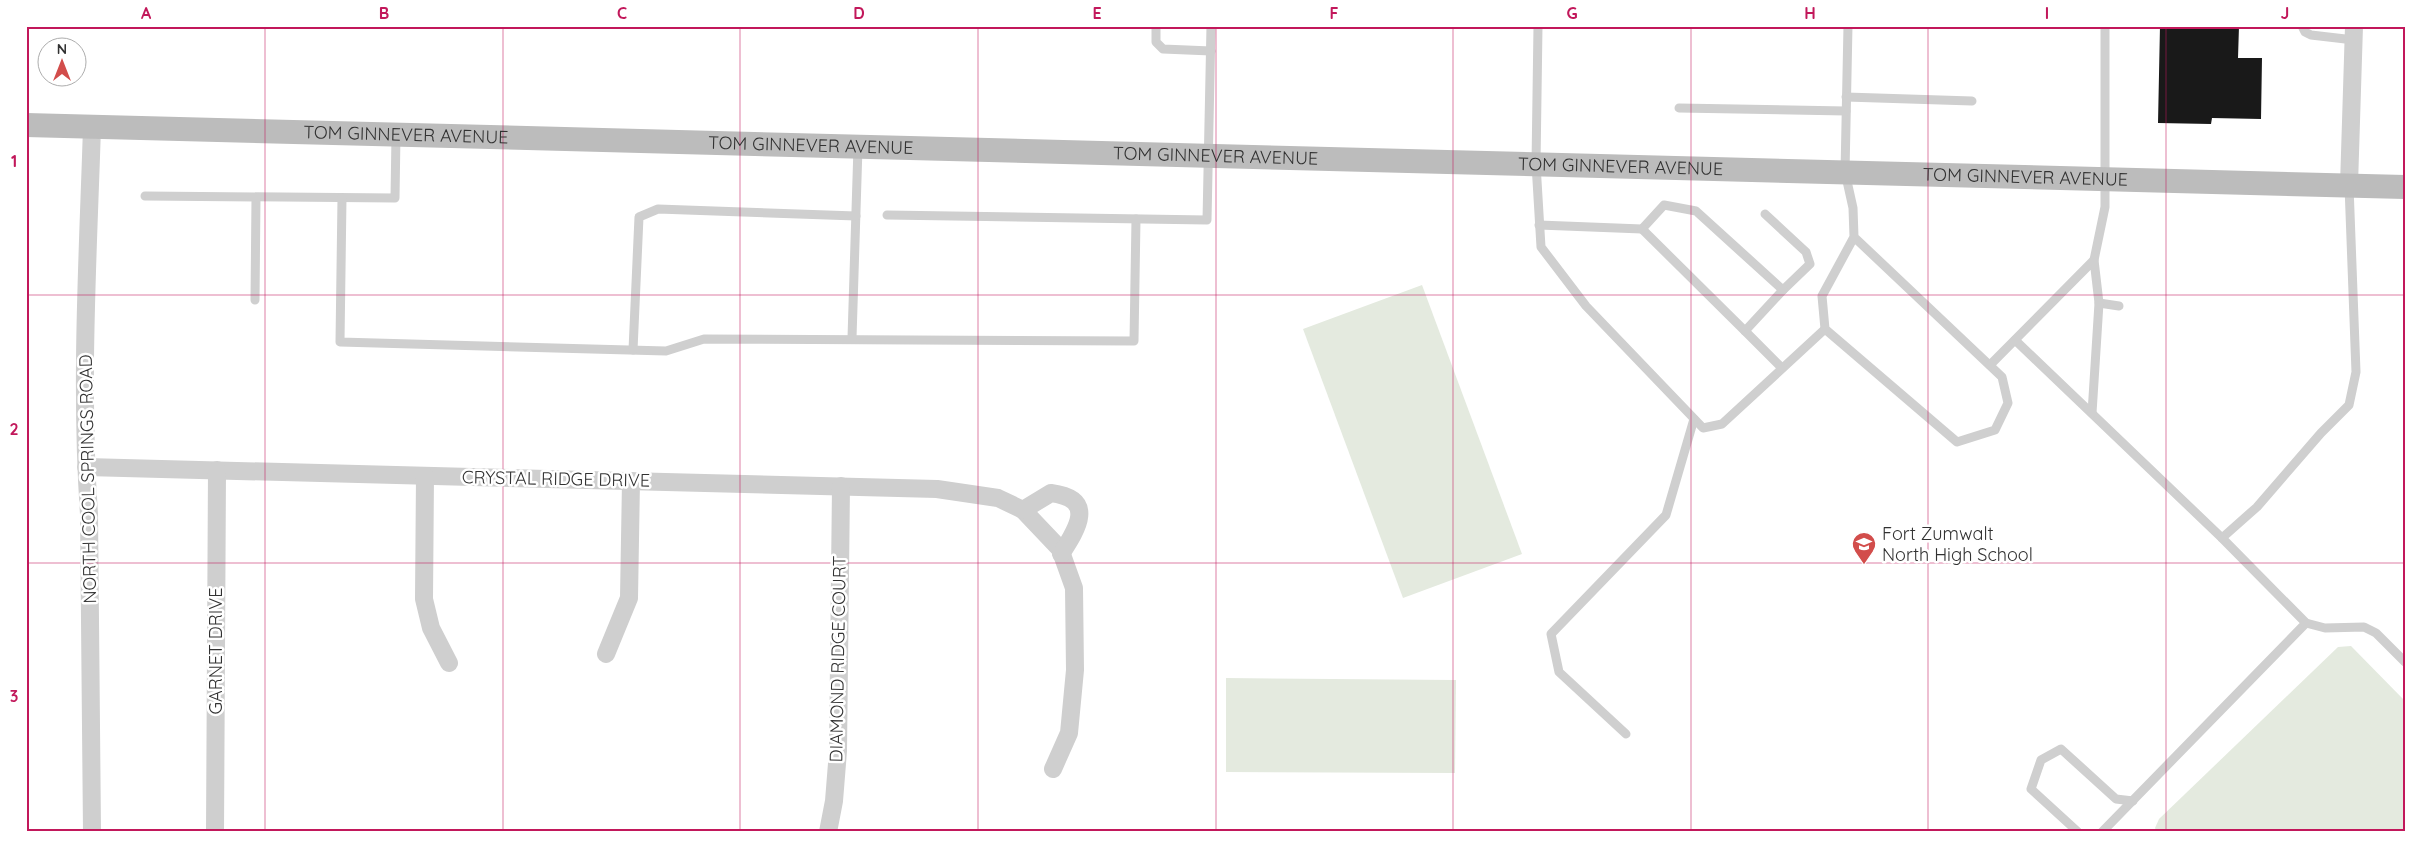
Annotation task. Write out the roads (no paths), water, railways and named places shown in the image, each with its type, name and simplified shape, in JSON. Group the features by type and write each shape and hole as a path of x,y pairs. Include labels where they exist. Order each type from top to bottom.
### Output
{"main road":[{"name":"TOM GINNEVER AVENUE","path":"26,125 2405,187"}],"street":[{"path":"2349,185 2354,33"},
{"name":"NORTH COOL SPRINGS ROAD","path":"92,127 86,314 86,467 89,514 92,832"},
{"name":"CRYSTAL RIDGE DRIVE","path":"86,467 938,489 998,498 1023,510 1061,554 1074,588 1074,670 1069,733 1053,769"},
{"name":"GARNET DRIVE","path":"215,832 217,470"},
{"path":"426,476 424,599 431,628 448,663"},
{"path":"606,654 629,598 631,481"},
{"name":"DIAMOND RIDGE COURT","path":"828,832 834,801 838,751 842,486"},
{"path":"1023,510 1052,493 1071,498 1077,504 1081,517 1073,535 1061,554"}],"lane":[{"path":"1156,26 1156,42 1163,50 1211,51"},
{"path":"887,215 1207,220 1211,26"},
{"path":"1538,26 1536,164 1541,247 1586,306 1703,428 1722,424 1825,329"},
{"path":"1848,26 1845,172 1853,208 1854,237 1822,296 1825,329 1957,442 1995,430 2008,403 2002,376 1854,237"},
{"path":"2092,413 2099,303 2094,260 2105,207 2105,26"},
{"path":"2302,26 2304,32 2311,35 2354,33"},
{"path":"1846,97 1972,101"},
{"path":"1678,108 1846,111"},
{"path":"145,196 395,198 396,134"},
{"path":"852,338 858,146"},
{"path":"2222,538 2258,506 2321,433 2349,405 2356,372 2349,185"},
{"path":"255,300 256,198"},
{"path":"342,198 340,342 666,351 704,339 852,338 1134,341 1136,219"},
{"path":"1642,229 1664,204 1696,211 1783,290"},
{"path":"633,350 639,217 658,209 856,216"},
{"path":"1745,331 1810,264 1806,252 1765,214"},
{"path":"1539,225 1642,229 1782,368"},
{"path":"1990,365 2094,260"},
{"path":"2099,303 2119,306"},
{"path":"2015,340 2222,538 2306,623 2325,628 2364,627 2376,633 2405,662"},
{"path":"1626,734 1559,672 1551,634 1666,515 1694,419"},
{"path":"2102,832 2306,623"},
{"path":"2078,832 2031,789 2041,760 2061,749 2116,799 2133,801"}],"place":[{"name":"Fort Zumwalt North High School","path":"1864,565"}]}
